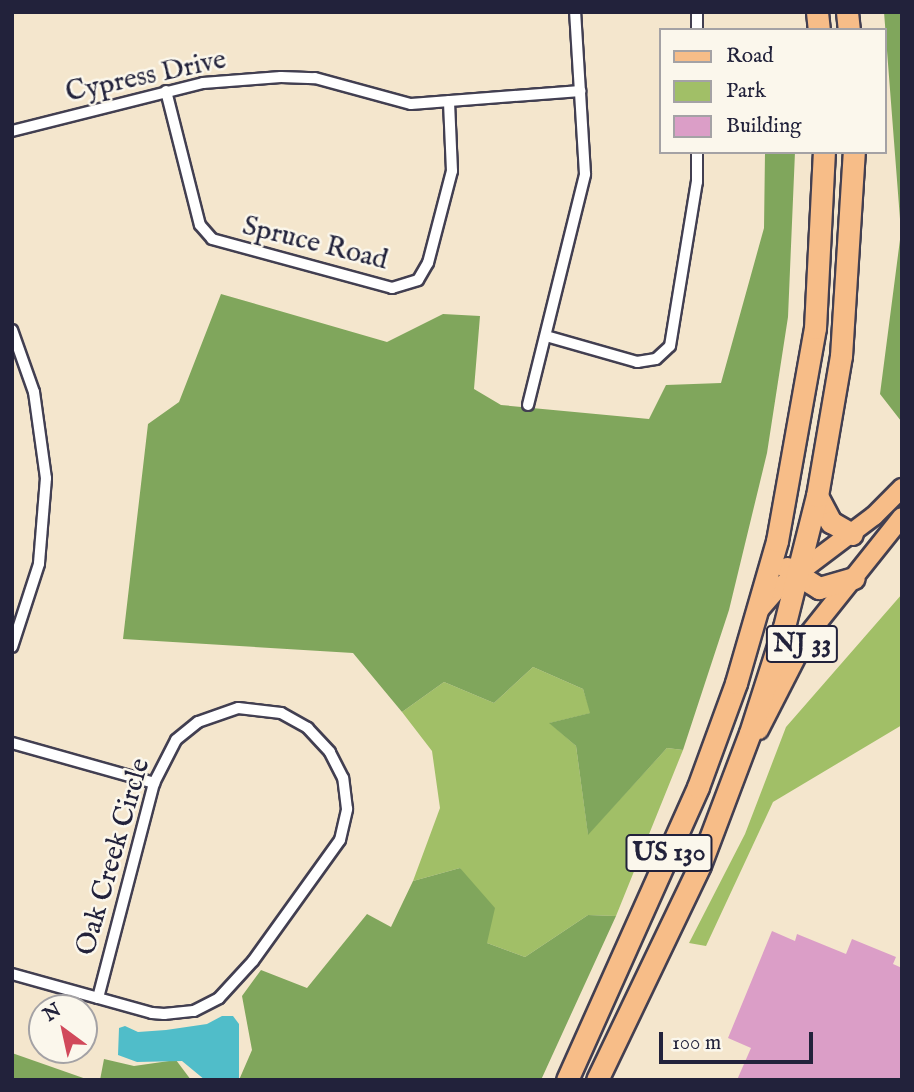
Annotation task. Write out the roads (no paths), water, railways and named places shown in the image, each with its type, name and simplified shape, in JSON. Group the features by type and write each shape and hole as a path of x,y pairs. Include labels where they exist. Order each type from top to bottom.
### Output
{"highway":[{"name":"US 130","path":"567,1080 698,787 754,620 777,541 815,328 824,154"},
{"name":"US 130","path":"597,1080 664,945 730,789 798,576 817,496 847,304 854,154"},
{"path":"817,496 831,522 852,534"},
{"path":"777,541 782,564 819,588 854,578"}],"main road":[{"name":"NJ 33","path":"754,620 765,600 852,534 902,488"},
{"name":"NJ 33","path":"730,789 797,652 902,517"}],"street":[{"path":"528,405 583,194 586,153 575,12"},
{"name":"Cypress Drive","path":"12,131 203,83 298,76 397,102 449,101 581,91"},
{"name":"Spruce Road","path":"166,91 200,225 212,239 393,288 418,280 428,263 452,171 449,101"},
{"path":"546,336 638,362 664,354 674,337 697,154"},
{"path":"12,330 34,392 46,478 39,564 12,647"},
{"name":"Oak Creek Circle","path":"265,709 308,728 331,752 346,794 345,826 334,853 253,961 219,998 194,1010 164,1014 98,998 154,783 168,752 198,722 226,710 265,709"},
{"path":"12,743 154,783"},
{"path":"12,974 84,994"}],"water":[{"path":"222,1016 233,1016 239,1024 239,1080 205,1080 182,1061 137,1062 118,1055 119,1028 125,1026 138,1032 166,1030 207,1024"}]}
